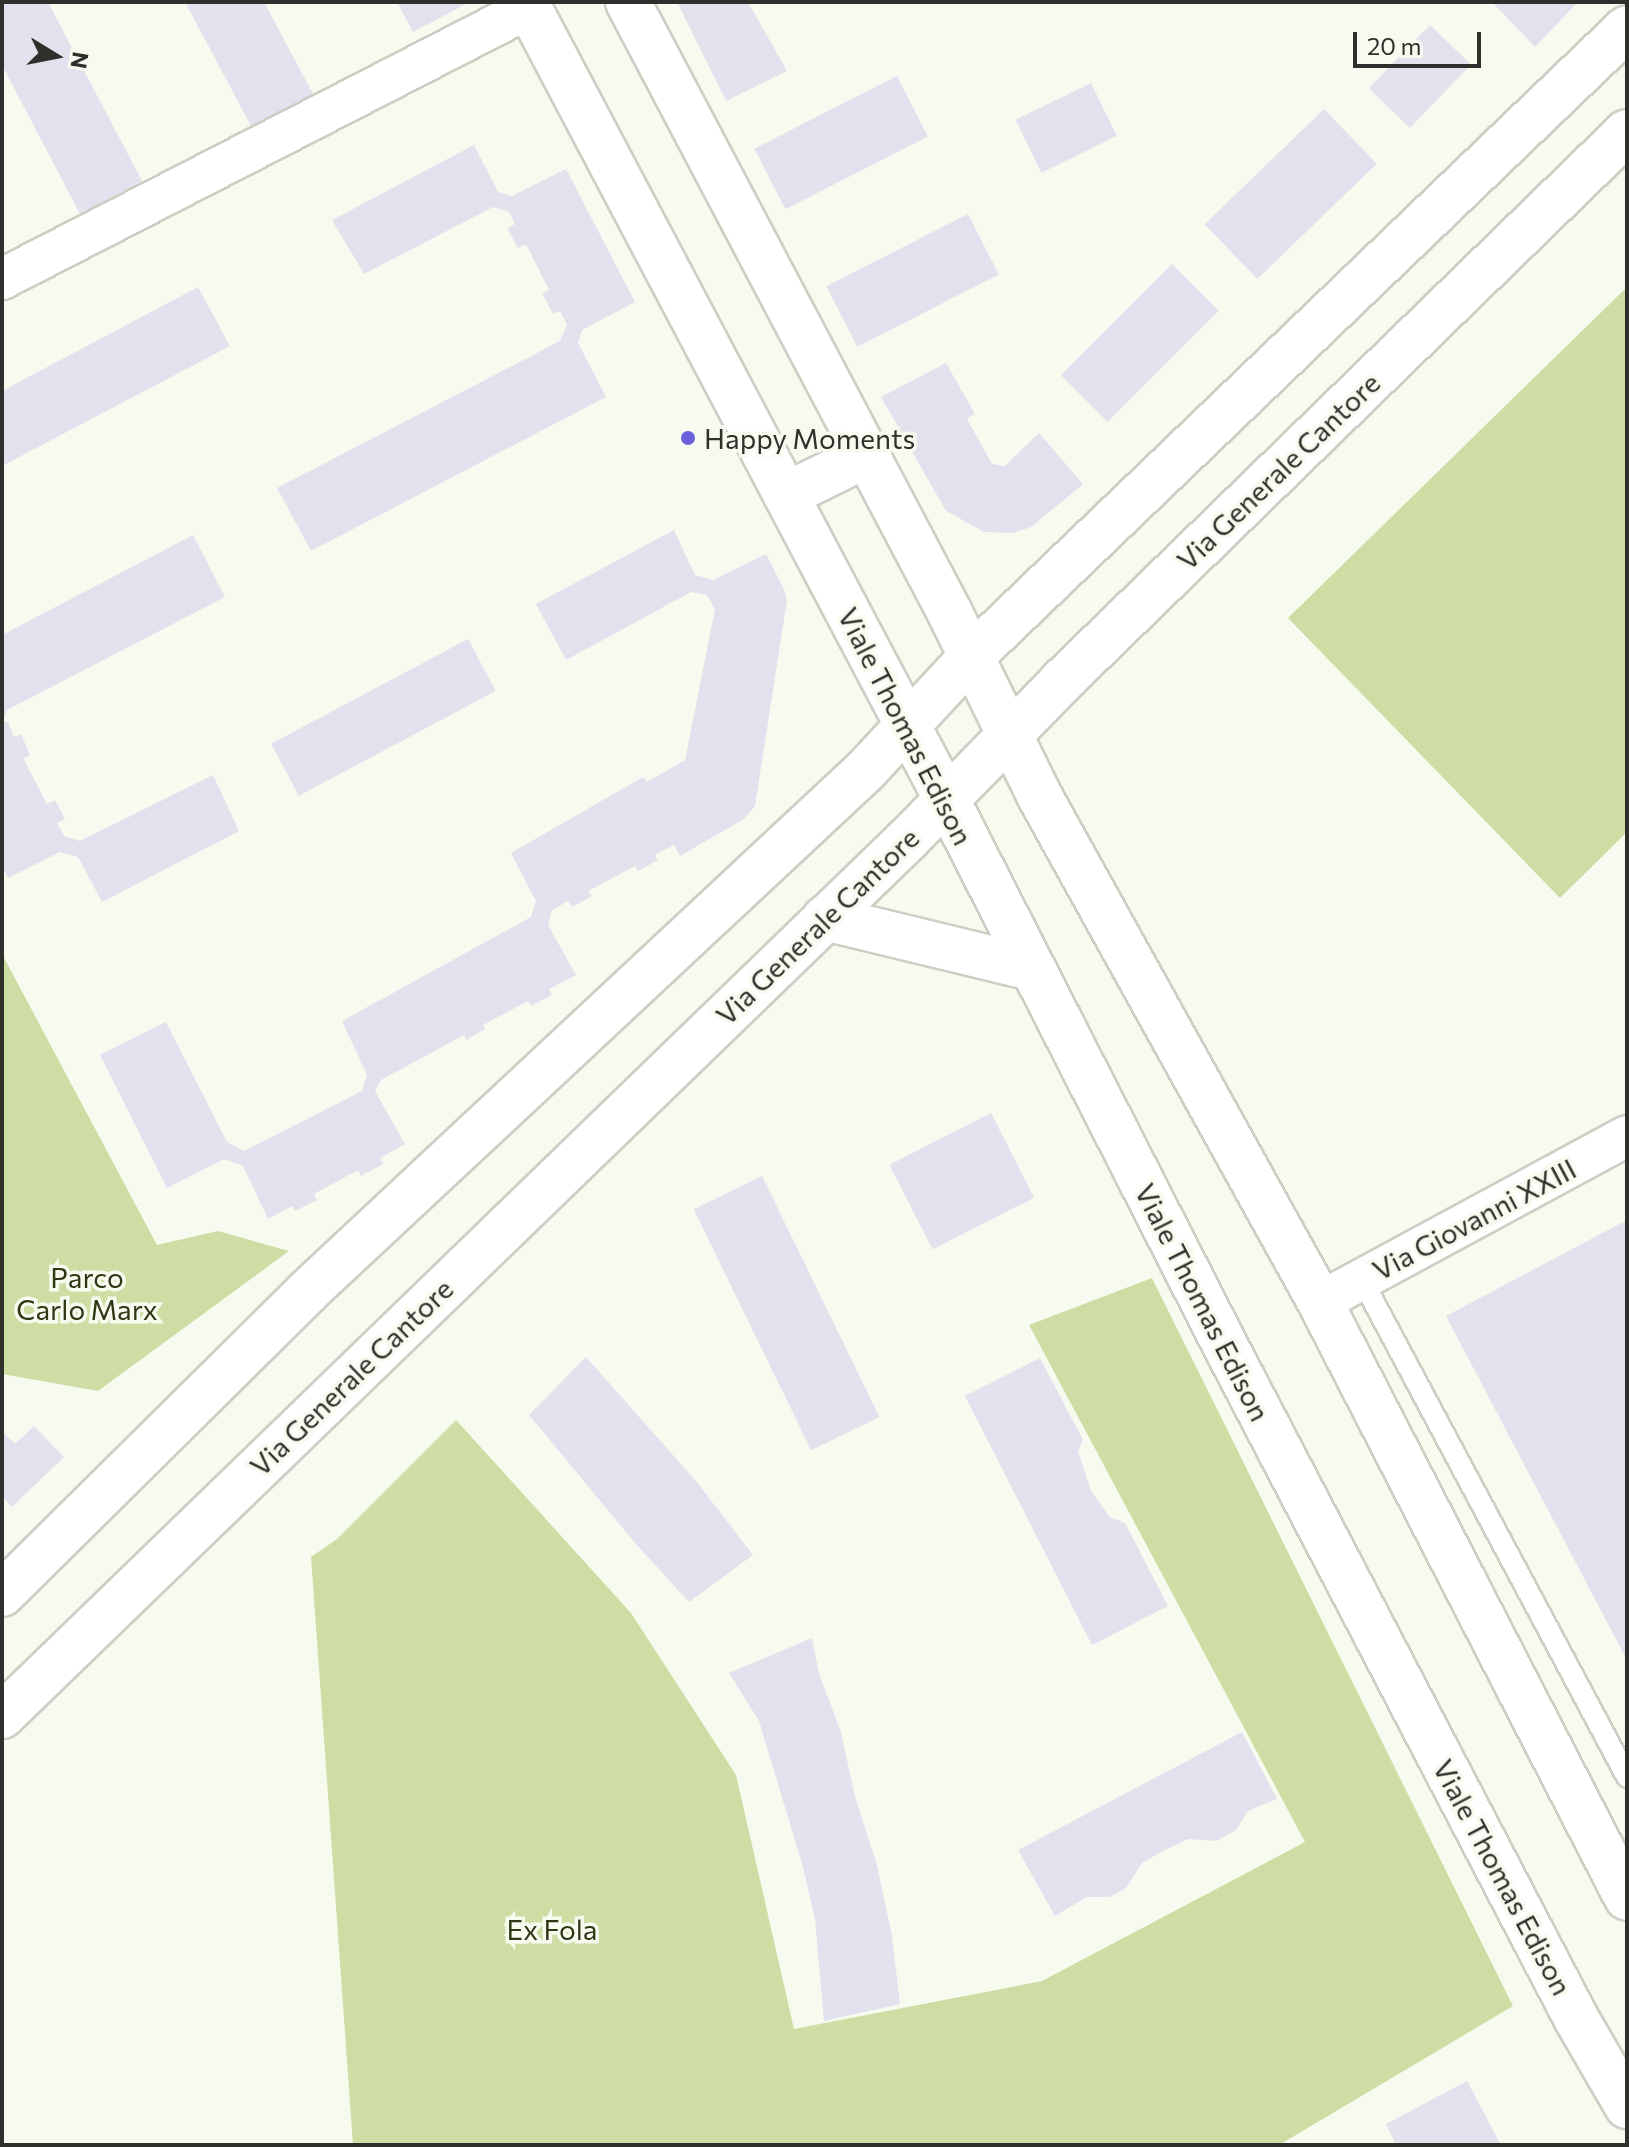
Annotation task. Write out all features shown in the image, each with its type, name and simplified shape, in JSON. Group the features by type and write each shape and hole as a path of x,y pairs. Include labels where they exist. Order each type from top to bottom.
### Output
{"street":[{"path":"628,2 972,656 1039,795 1320,1302 1627,1898"},
{"path":"2,279 527,5"},
{"name":"Viale Thomas Edison","path":"527,5 947,800 1570,2006 1627,2106"},
{"path":"2,1594 307,1292 907,729 972,656 1627,28"},
{"name":"Via Generale Cantore","path":"2,1716 947,800 1627,132"},
{"path":"786,495 867,455"},
{"path":"825,918 1032,968"},
{"name":"Via Giovanni XXIII","path":"1320,1302 1627,1136"}],"lane":[{"path":"1362,1280 1627,1777"}],"green space":[{"path":"1627,287 1627,832 1560,898 1288,618"},
{"name":"Parco Carlo Marx","path":"2,954 157,1245 218,1231 289,1251 98,1391 2,1374"},
{"name":"Ex Fola","path":"1152,1278 1513,2006 1279,2145 353,2145 311,1557 337,1539 456,1420 631,1613 736,1775 794,2029 1042,1981 1305,1842 1029,1325"}],"building":[{"path":"2,2 48,2 142,181 80,214 2,65"},
{"path":"185,2 264,2 313,94 251,126"},
{"path":"397,2 470,2 413,32"},
{"path":"677,2 748,2 787,71 726,101"},
{"path":"1492,2 1578,2 1535,47"},
{"path":"1430,25 1471,65 1410,128 1369,88"},
{"path":"897,76 928,137 785,209 754,149"},
{"path":"1091,83 1117,136 1041,173 1016,120"},
{"path":"1324,109 1377,164 1257,279 1205,224"},
{"path":"474,145 498,192 512,196 566,169 635,302 582,330 578,343 606,397 311,551 277,488 560,341 567,325 560,311 553,314 542,293 549,290 526,244 518,248 507,228 515,224 509,212 493,207 364,274 332,220"},
{"path":"968,214 999,275 857,347 826,286"},
{"path":"1172,264 1219,311 1108,422 1061,375"},
{"path":"198,287 230,346 2,466 2,391"},
{"path":"946,363 975,414 967,419 992,464 1005,466 1039,433 1083,484 1031,527 1013,533 984,532 946,511 881,397"},
{"path":"674,530 695,575 713,580 766,554 784,589 787,600 755,806 744,819 680,856 674,845 655,855 658,860 638,871 635,866 588,891 592,896 572,907 568,901 552,910 548,925 576,975 549,989 552,995 531,1006 528,1001 483,1025 485,1029 466,1040 464,1035 381,1080 375,1091 405,1144 380,1158 383,1164 361,1176 358,1170 314,1194 317,1200 295,1211 292,1206 268,1219 243,1166 224,1159 167,1188 100,1055 166,1022 227,1142 244,1151 362,1091 367,1075 342,1021 531,917 536,901 511,853 643,777 647,782 685,760 715,609 707,595 691,592 566,660 536,604"},
{"path":"193,535 225,597 7,710 3,721 8,722 14,737 21,734 30,755 24,758 25,762 47,804 55,800 65,819 57,823 64,836 80,841 213,775 239,831 102,902 78,857 60,852 8,878 2,866 2,635"},
{"path":"468,639 496,691 299,796 271,744"},
{"path":"991,1113 1034,1198 933,1249 889,1165"},
{"path":"762,1176 879,1417 811,1450 694,1209"},
{"path":"1627,1220 1627,1660 1446,1316"},
{"path":"586,1357 696,1481 753,1555 689,1602 636,1544 529,1415"},
{"path":"1040,1358 1083,1440 1078,1451 1091,1491 1110,1517 1125,1523 1168,1606 1092,1645 965,1396"},
{"path":"34,1426 64,1457 12,1507 2,1496 2,1431 15,1444"},
{"path":"812,1638 819,1674 841,1732 855,1797 877,1865 892,1936 900,2004 824,2021 815,1920 803,1867 759,1721 729,1673"},
{"path":"1242,1732 1277,1799 1248,1811 1236,1830 1216,1841 1188,1839 1142,1863 1126,1888 1110,1897 1087,1897 1055,1916 1018,1850"},
{"path":"1467,2081 1501,2145 1396,2145 1386,2124"}],"place":[{"name":"Happy Moments","path":"688,438"}]}
